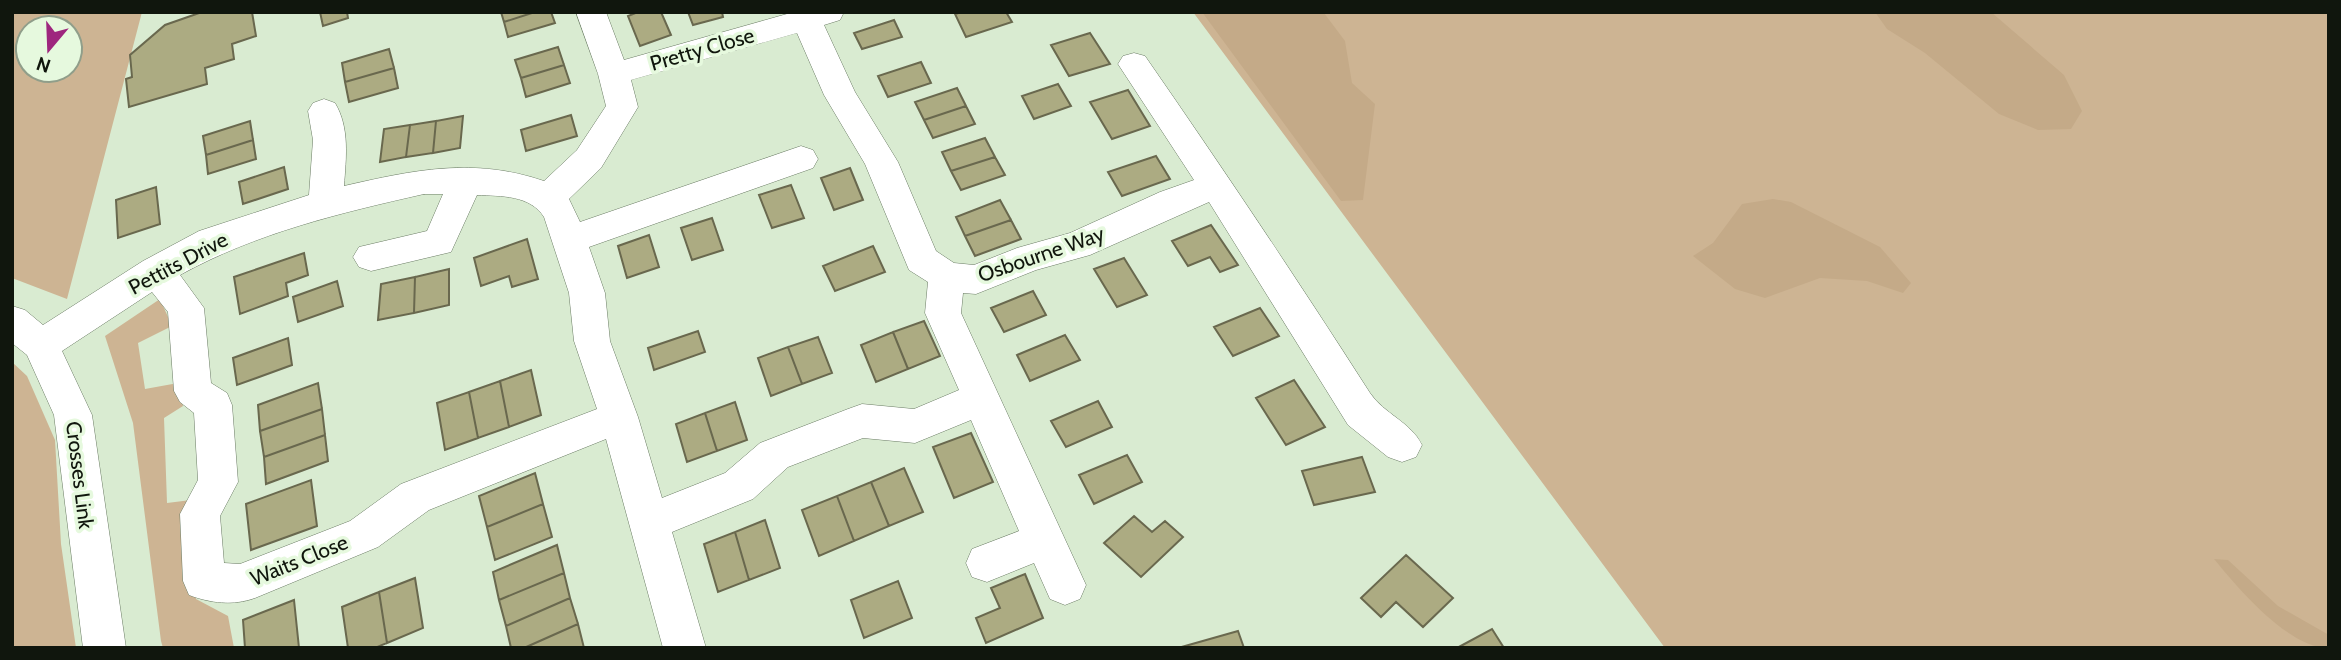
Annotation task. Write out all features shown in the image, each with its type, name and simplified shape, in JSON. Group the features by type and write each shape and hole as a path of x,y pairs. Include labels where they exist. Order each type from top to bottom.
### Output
{"street":[{"path":"591,12 614,74 622,107 589,159 548,197 560,214 567,241 587,293 592,341 619,417 685,648"},
{"name":"Pretty Close","path":"614,74 818,15"},
{"name":"Osbourne Way","path":"818,15 840,95 881,162 922,260 946,276 976,280 1029,258 1078,245 1172,201 1214,187"},
{"path":"1134,64 1214,187 1257,247 1362,413 1402,445"},
{"path":"324,111 330,140 326,203"},
{"path":"567,241 801,159"},
{"path":"371,257 439,242 467,180"},
{"name":"Pettits Drive","path":"27,333 156,271 211,241 326,203 424,181 510,183 548,197"},
{"name":"Waits Close","path":"156,271 186,308 193,391 213,405 218,482 200,514 204,581 240,583 265,574 364,534 415,497 619,417"},
{"path":"946,276 943,313 982,398 1007,462 1046,539 1065,584"},
{"name":"Crosses Link","path":"27,333 73,415 86,527 105,648"},
{"path":"650,522 738,486 774,455 862,421 915,426 982,398"},
{"path":"988,563 1046,539"}],"shaded area":[{"path":"12,12 142,12 67,299 12,278"},
{"path":"1193,12 2329,12 2329,648 1665,648"},
{"path":"1202,12 1324,13 1345,41 1352,83 1375,104 1363,200 1341,201"},
{"path":"1875,12 1991,12 2064,75 2082,111 2071,129 2038,130 1999,114 1925,53 1887,29"},
{"path":"1773,199 1791,202 1880,247 1911,283 1903,293 1867,281 1820,278 1765,298 1735,289 1693,256 1713,243 1742,204"},
{"path":"160,299 172,326 138,343 145,389 178,383 183,406 164,418 167,503 191,500 196,599 228,616 234,648 163,648 161,641 133,423 105,336"},
{"path":"12,362 27,376 55,440 61,544 76,648 12,648"},
{"path":"2214,559 2228,560 2278,606 2329,635 2329,648 2297,638 2281,627 2250,600"}],"building":[{"path":"202,12 252,12 256,36 232,44 234,59 205,68 207,84 129,107 126,79 132,77 130,55 165,25"},
{"path":"320,12 347,12 348,18 323,26"},
{"path":"501,12 535,12 504,22"},
{"path":"535,12 551,12 555,23 508,37 504,22"},
{"path":"638,12 661,12 671,35 640,46 628,16"},
{"path":"688,12 722,12 723,17 693,25"},
{"path":"1006,12 1012,22 966,37 955,14"},
{"path":"894,20 902,37 862,49 854,33"},
{"path":"1090,33 1110,64 1069,76 1051,45"},
{"path":"558,47 564,65 521,78 515,60"},
{"path":"389,49 394,68 345,82 342,63"},
{"path":"921,62 931,83 888,97 878,76"},
{"path":"564,65 570,83 526,97 521,78"},
{"path":"394,68 398,88 349,102 345,82"},
{"path":"1058,84 1071,106 1034,119 1022,96"},
{"path":"957,88 966,106 924,120 915,102"},
{"path":"1128,90 1150,126 1112,139 1090,102"},
{"path":"966,106 975,124 933,138 924,120"},
{"path":"571,115 577,136 526,151 521,130"},
{"path":"463,116 460,148 433,153 436,121"},
{"path":"250,121 253,140 206,155 203,136"},
{"path":"436,121 433,153 406,157 410,125"},
{"path":"410,125 406,157 380,162 384,129"},
{"path":"985,138 995,157 951,171 942,152"},
{"path":"253,140 256,159 208,174 206,155"},
{"path":"1156,156 1170,179 1122,196 1108,172"},
{"path":"995,157 1005,175 961,190 951,171"},
{"path":"284,167 288,189 243,204 239,182"},
{"path":"850,168 863,200 834,210 821,178"},
{"path":"791,185 804,218 772,228 759,195"},
{"path":"156,187 160,224 118,238 116,200"},
{"path":"1000,200 1011,220 965,236 956,217"},
{"path":"712,218 723,250 692,260 681,228"},
{"path":"1011,220 1021,239 975,256 965,236"},
{"path":"1211,225 1238,265 1220,272 1210,257 1188,266 1172,241"},
{"path":"649,235 659,267 627,278 618,246"},
{"path":"527,239 538,279 512,287 509,276 481,286 474,258"},
{"path":"873,246 885,272 835,291 823,266"},
{"path":"304,253 308,275 286,283 288,296 240,314 234,277"},
{"path":"1124,258 1147,295 1117,307 1094,269"},
{"path":"449,269 449,305 414,313 415,277"},
{"path":"415,277 414,313 378,320 381,284"},
{"path":"337,281 343,306 298,322 293,297"},
{"path":"1033,291 1046,315 1004,332 991,308"},
{"path":"1260,308 1279,336 1233,356 1214,327"},
{"path":"924,321 940,356 908,369 893,332"},
{"path":"698,331 705,352 654,370 648,348"},
{"path":"893,332 908,369 876,382 861,345"},
{"path":"1065,335 1080,360 1030,381 1017,355"},
{"path":"818,337 832,373 802,384 788,347"},
{"path":"288,338 292,365 237,385 233,358"},
{"path":"788,347 802,384 771,396 758,358"},
{"path":"531,370 541,415 509,427 500,381"},
{"path":"1294,380 1325,427 1286,445 1256,398"},
{"path":"500,381 509,427 478,438 469,392"},
{"path":"318,383 322,409 260,431 258,405"},
{"path":"469,392 478,438 445,450 437,403"},
{"path":"1098,401 1112,427 1066,447 1051,421"},
{"path":"735,402 747,440 717,451 705,413"},
{"path":"322,409 325,435 264,457 260,431"},
{"path":"705,413 717,451 687,462 676,424"},
{"path":"971,433 993,482 954,498 933,447"},
{"path":"325,435 328,461 266,484 264,457"},
{"path":"1127,455 1142,482 1094,504 1079,475"},
{"path":"1362,457 1375,492 1314,505 1302,471"},
{"path":"904,468 923,512 889,526 871,482"},
{"path":"535,473 543,504 487,527 479,496"},
{"path":"311,480 317,526 251,550 246,504"},
{"path":"871,482 889,526 854,541 837,496"},
{"path":"837,496 854,541 819,556 802,510"},
{"path":"543,504 552,537 495,560 487,527"},
{"path":"1134,516 1152,532 1165,521 1183,537 1141,577 1104,543"},
{"path":"765,520 780,568 749,580 735,532"},
{"path":"735,532 749,580 718,592 704,544"},
{"path":"557,545 564,573 499,600 493,572"},
{"path":"1406,555 1453,598 1423,627 1396,602 1381,617 1361,598"},
{"path":"564,573 570,598 506,626 499,600"},
{"path":"1025,574 1043,618 986,643 976,618 1000,608 991,588"},
{"path":"415,578 423,628 387,643 379,592"},
{"path":"898,581 912,618 864,638 851,600"},
{"path":"379,592 387,643 375,648 348,648 342,607"},
{"path":"570,598 578,624 524,648 511,648 506,626"},
{"path":"294,600 299,648 245,648 243,620"},
{"path":"578,624 584,648 524,648"},
{"path":"1492,629 1504,648 1457,648"},
{"path":"1238,631 1244,648 1178,648"}]}
